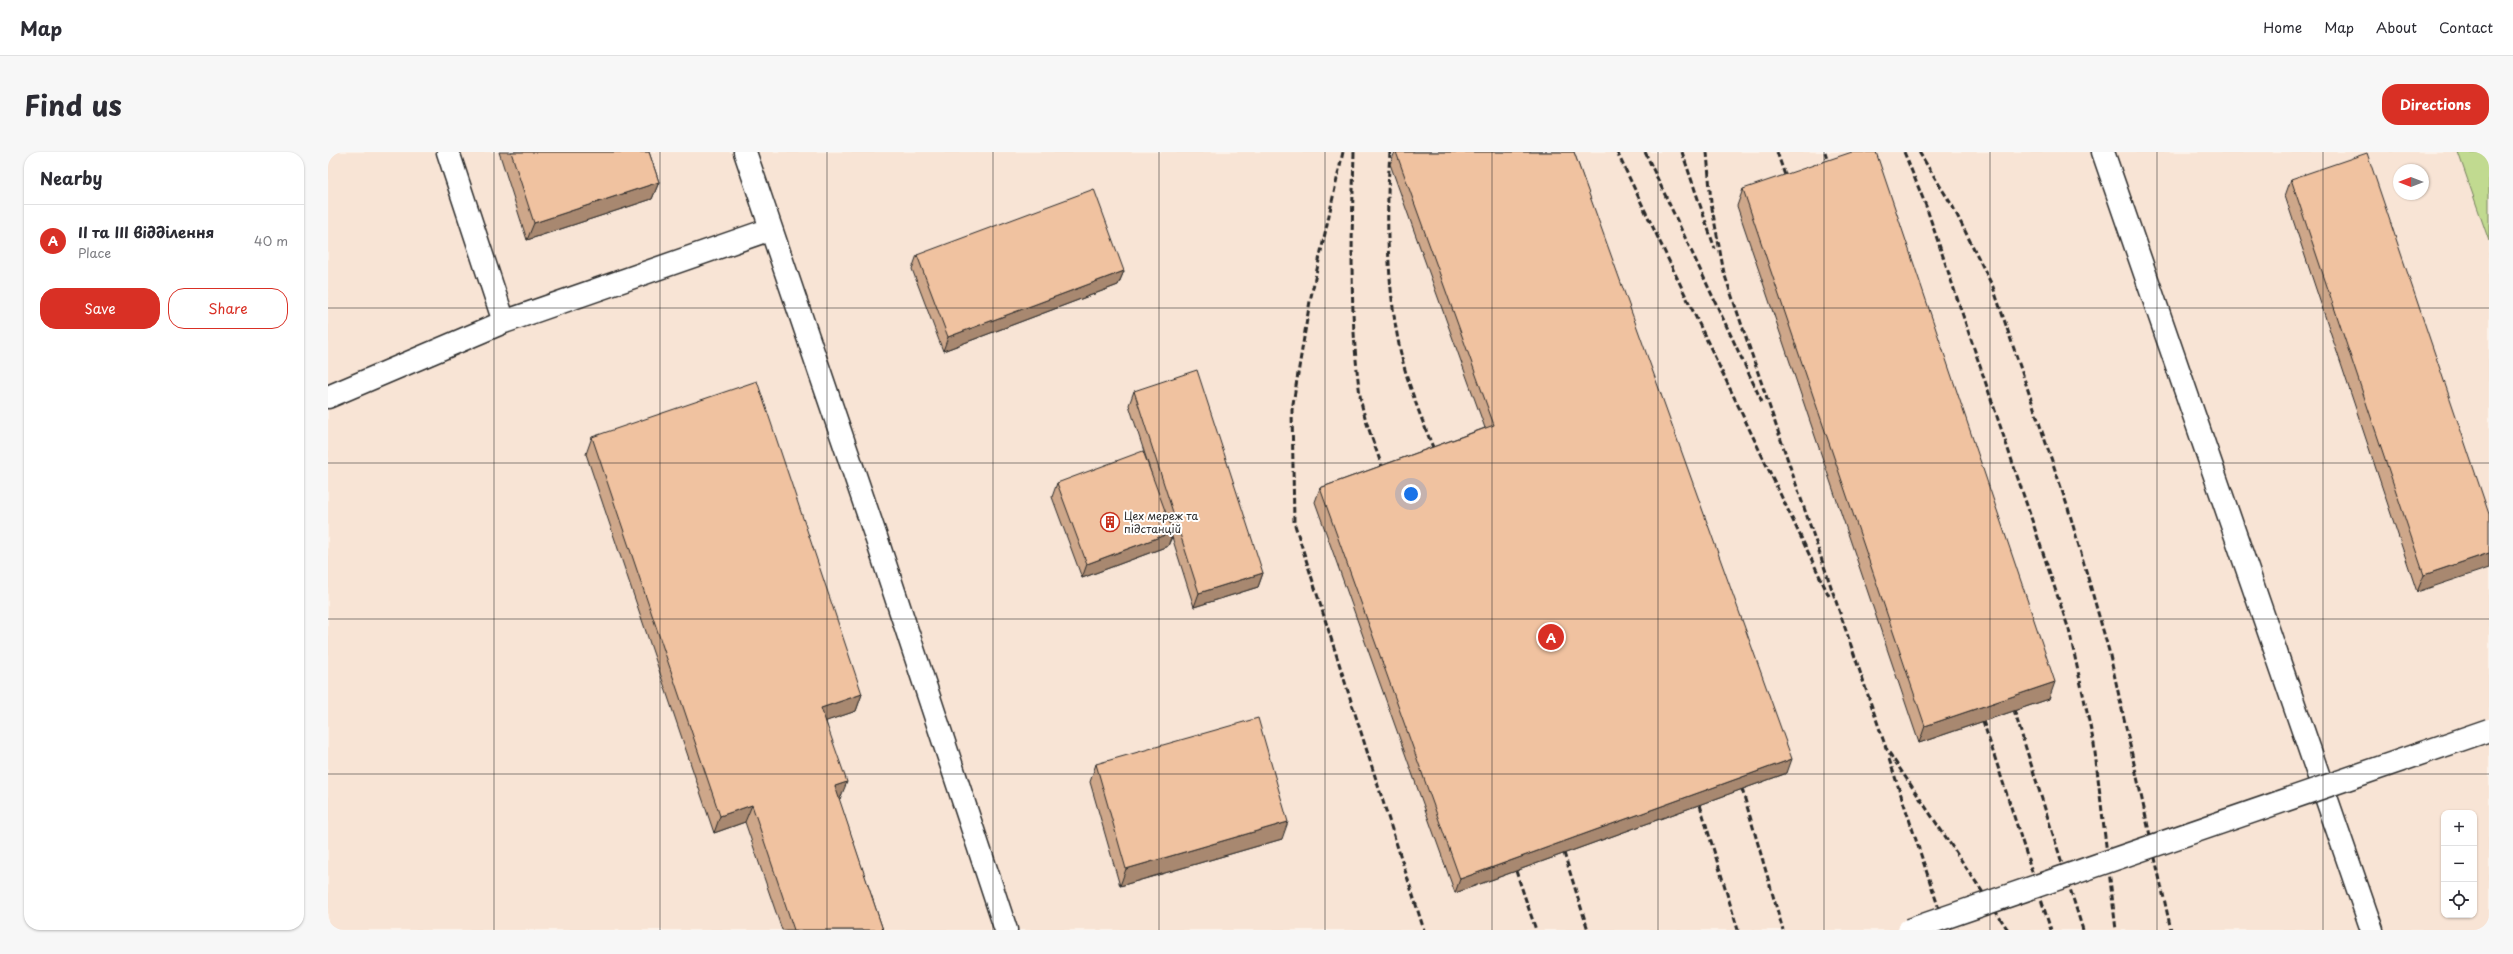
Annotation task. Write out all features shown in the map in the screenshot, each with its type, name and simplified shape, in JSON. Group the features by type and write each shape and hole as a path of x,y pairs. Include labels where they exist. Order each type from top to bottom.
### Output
{"lane":[{"path":"448,152 504,322"},
{"path":"745,152 878,542 1006,930"},
{"path":"2103,152 2372,930"},
{"path":"328,398 504,322 771,228"},
{"path":"1909,930 2489,730"}],"shaded area":[{"path":"328,152 2489,152 2489,930 328,930"}],"green space":[{"path":"2458,152 2489,152 2489,241"}],"building":[{"path":"511,152 649,152 659,182 534,223"},
{"path":"1396,152 1574,152 1792,759 1460,879 1320,488 1494,425"},
{"path":"1852,152 1876,152 2055,682 1925,726 1743,189"},
{"path":"2367,153 2489,514 2489,553 2424,575 2291,179"},
{"path":"1094,189 1124,271 948,337 917,255"},
{"path":"1197,370 1263,573 1199,593 1134,391"},
{"path":"757,381 862,694 821,708 847,782 835,786 883,930 794,930 752,805 720,816 592,437"},
{"name":"Цех мереж та підстанцій","path":"1143,451 1173,532 1087,564 1057,483"},
{"path":"1258,718 1288,822 1126,869 1096,764"}],"railway":[{"path":"1343,152 1310,301 1292,410 1294,522 1424,930"},
{"path":"1354,152 1352,274 1354,335 1360,395 1364,414 1385,476"},
{"path":"1390,152 1388,180 1389,269 1396,329 1409,383 1437,457"},
{"path":"1617,152 1829,596"},
{"path":"1645,152 1763,404"},
{"path":"1682,152 1715,249"},
{"path":"1707,152 1711,203 1724,273 1886,748 2008,930"},
{"path":"1777,152 1788,184"},
{"path":"1825,152 1831,171"},
{"path":"1904,152 1926,206 2069,630 2094,744 2116,930"},
{"path":"1919,152 1953,207 1993,287 2068,508 2109,651 2171,930"},
{"path":"2014,710 2083,930"},
{"path":"1983,721 2051,930"},
{"path":"1889,759 1946,930"},
{"path":"1742,789 1783,930"},
{"path":"1700,805 1738,930"},
{"path":"1564,853 1588,930"},
{"path":"1516,871 1536,930"}],"place":[{"name":"Цех мереж та підстанцій","path":"1110,522"},
{"name":"II та III відділення","path":"1551,637"}]}
